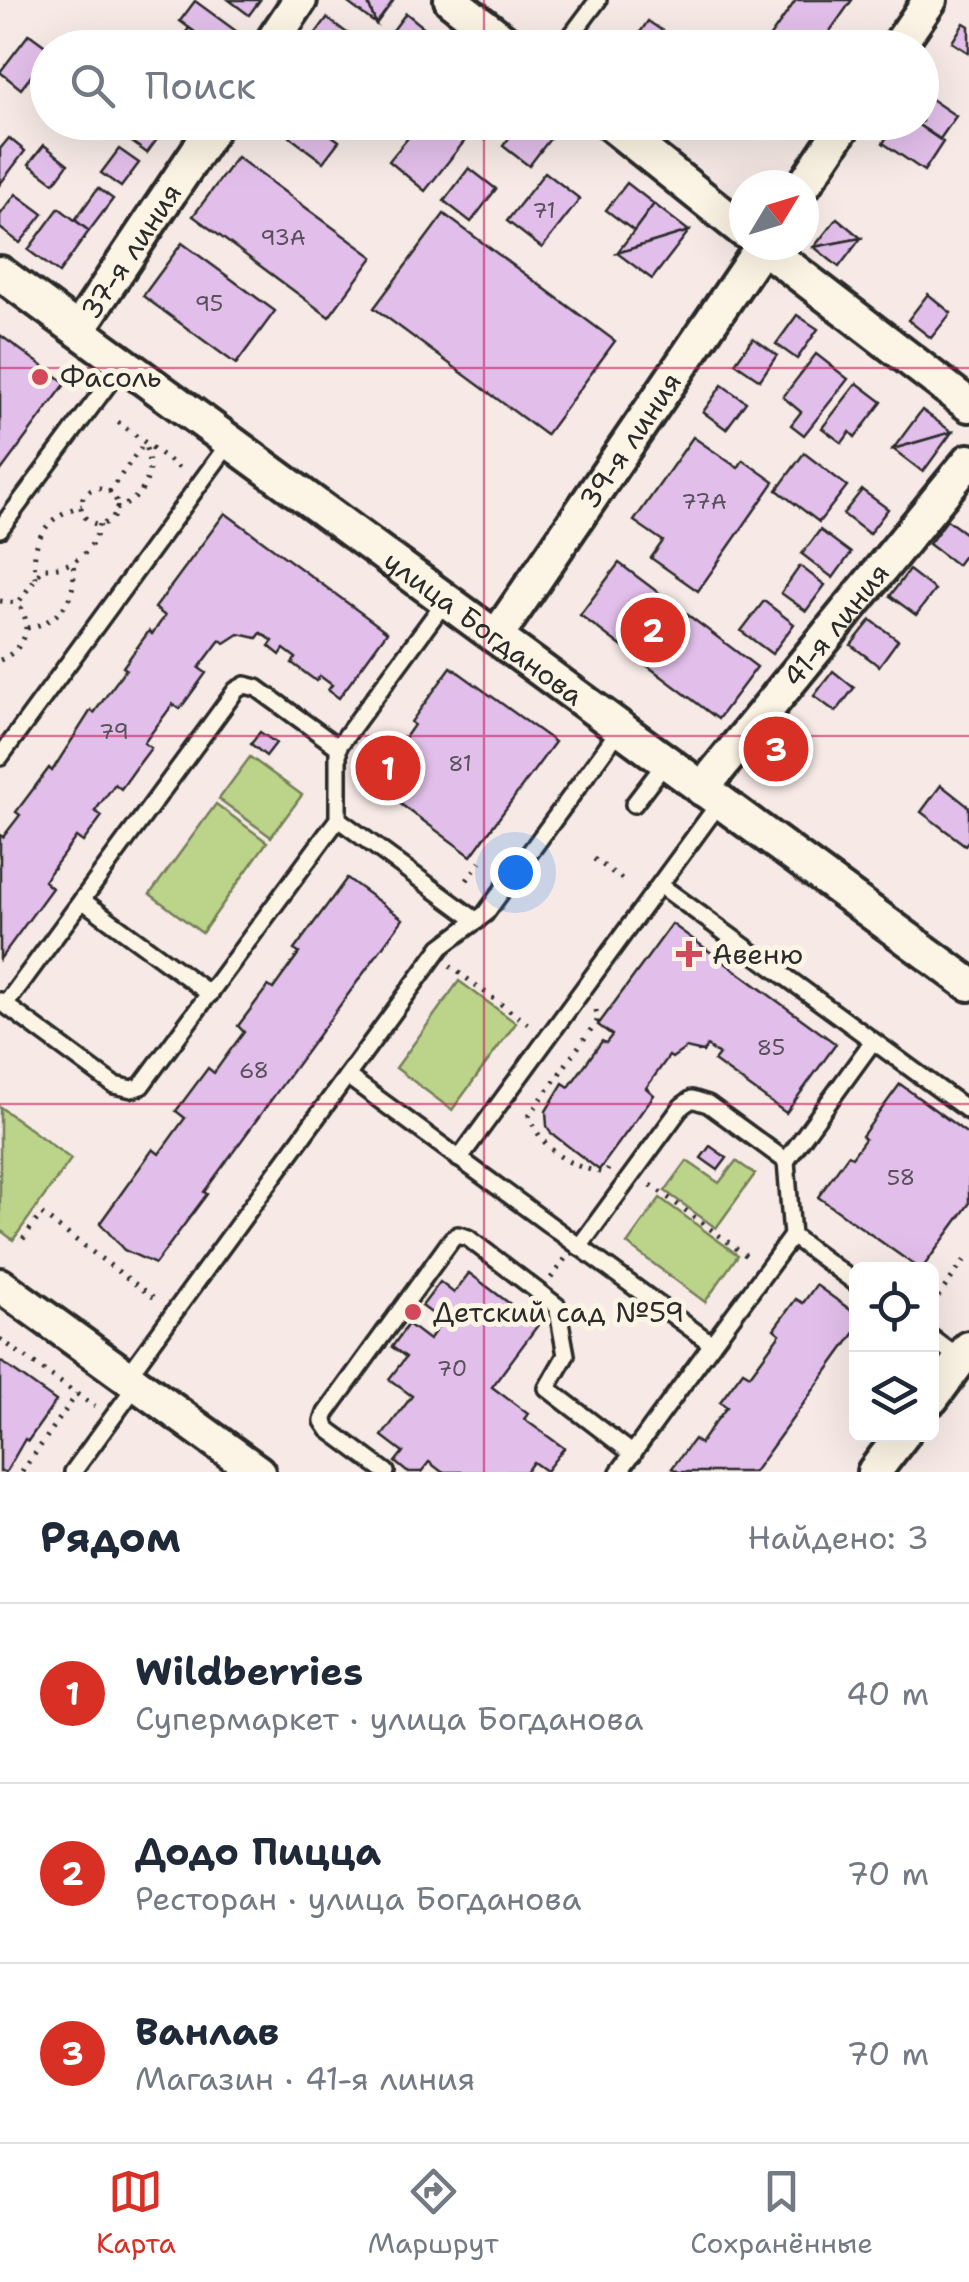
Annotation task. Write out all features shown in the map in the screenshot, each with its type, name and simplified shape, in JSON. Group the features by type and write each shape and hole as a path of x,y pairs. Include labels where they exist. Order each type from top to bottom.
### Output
{"street":[{"path":"280,30 300,0"},
{"path":"451,0 490,30"},
{"path":"909,30 930,0"},
{"name":"37-я линия","path":"78,330 205,140"},
{"path":"630,140 729,219"},
{"path":"814,170 834,140"},
{"name":"39-я линия","path":"496,638 752,260"},
{"path":"781,260 969,405"},
{"name":"улица Богданова","path":"0,273 969,984"},
{"name":"41-я линия","path":"711,795 969,461"},
{"path":"0,1284 258,1472"},
{"path":"939,1389 965,1354"},
{"path":"874,1472 897,1442"}],"lane":[{"path":"576,30 598,0"},
{"path":"0,529 124,364"},
{"path":"0,757 230,442"},
{"path":"338,747 257,688 245,685 236,690 3,1003 114,1085 132,1090 148,1079 338,819 338,747 446,600"},
{"path":"72,1472 132,1380 435,956 448,939 477,921 620,729"},
{"path":"634,804 666,762"},
{"path":"459,1159 660,885 711,795"},
{"path":"338,819 477,921"},
{"path":"660,885 969,1112"},
{"path":"82,900 210,994"},
{"path":"619,1472 792,1236 786,1161 874,1041"},
{"path":"347,1076 712,1344"},
{"path":"580,1247 687,1101 699,1099 708,1104 786,1161"},
{"path":"386,1472 329,1430 324,1422 326,1413 458,1235 468,1238 557,1306 566,1355 546,1388 632,1454"},
{"path":"792,1236 849,1278"},
{"path":"939,1341 965,1354"}],"path":[{"path":"118,422 178,468"},
{"path":"108,492 144,443"},
{"path":"116,510 116,501 108,492 98,488 84,496 85,518 100,524 135,500 148,480 149,455 144,443"},
{"path":"36,578 34,549 39,536 57,516 82,506"},
{"path":"18,603 43,568 73,562 91,546 100,524"},
{"path":"27,628 50,621 68,604 75,577 73,562"},
{"path":"0,601 18,603 27,628 16,652 0,660"},
{"path":"594,858 626,882"},
{"path":"466,880 480,862"},
{"path":"435,956 548,1038"},
{"path":"493,998 500,988"},
{"path":"592,1029 598,1021 595,1008"},
{"path":"23,1239 41,1214 153,1297"},
{"path":"939,1295 969,1254"},
{"path":"0,1339 96,1407"},
{"path":"22,1472 77,1394"}],"green space":[{"path":"250,757 302,795 271,837 219,799"},
{"path":"216,804 267,842 202,933 150,894"},
{"path":"459,981 516,1023 452,1110 396,1068"},
{"path":"0,1107 71,1159 13,1240 0,1230"},
{"path":"687,1161 719,1183 736,1161 755,1174 716,1228 665,1191"},
{"path":"660,1198 738,1255 705,1302 627,1244"}],"building":[{"path":"229,0 260,0 249,15"},
{"path":"344,0 367,0 376,24"},
{"path":"367,0 392,0 393,1 376,24"},
{"path":"796,0 852,0 831,30 775,30"},
{"path":"195,1 235,30 192,30 180,21"},
{"path":"406,13 422,26 419,30 393,30"},
{"path":"327,18 343,30 318,30"},
{"path":"648,21 661,30 642,30"},
{"path":"964,23 969,26 969,53 952,42"},
{"path":"30,35 30,77 21,89 0,72"},
{"path":"939,104 956,116 939,138"},
{"path":"9,138 25,151 0,184 0,149"},
{"path":"129,140 157,140 147,153"},
{"path":"294,140 339,141 323,162"},
{"path":"406,140 465,140 425,191 389,161"},
{"path":"508,140 549,140 529,166 503,146"},
{"path":"885,140 943,142 924,171 883,143"},
{"path":"44,145 68,164 54,183 29,164"},
{"path":"119,149 139,163 121,187 101,173"},
{"path":"237,157 373,257 329,317 193,216"},
{"path":"469,168 496,189 471,222 444,201"},
{"path":"545,172 580,199 542,248 507,221"},
{"path":"627,183 654,204 634,231 606,210"},
{"path":"98,188 113,199 89,231 75,220"},
{"path":"16,194 43,214 20,243 0,228 0,215"},
{"path":"654,204 689,231 617,253 634,231"},
{"path":"59,208 89,231 59,273 28,250"},
{"path":"444,214 615,341 546,435 374,308"},
{"path":"837,218 861,238 819,246"},
{"path":"689,231 652,279 617,253"},
{"path":"861,238 839,267 819,251 819,246"},
{"path":"182,243 275,311 236,364 143,296"},
{"path":"928,294 951,313 931,338 908,320"},
{"path":"797,315 818,329 797,359 776,344"},
{"path":"0,335 66,383 0,472"},
{"path":"753,338 777,355 760,380 735,363"},
{"path":"816,354 848,379 804,435 791,425 801,412 783,397"},
{"path":"857,383 882,402 855,437 850,432 842,443 822,428"},
{"path":"722,385 746,402 726,429 703,412"},
{"path":"922,410 952,432 893,449"},
{"path":"952,432 923,472 893,449"},
{"path":"693,437 738,468 743,460 774,482 698,591 651,558 663,541 634,521"},
{"path":"804,453 847,486 819,522 777,490"},
{"path":"862,490 888,509 869,534 843,514"},
{"path":"225,513 387,632 339,698 328,690 332,685 320,676 316,681 292,663 296,658 284,649 280,655 269,646 273,641 261,633 257,638 239,634 225,643 220,640 199,668 206,673 180,709 173,704 144,743 151,748 121,789 115,784 95,811 102,816 83,842 76,837 44,881 52,888 0,959 0,835 3,837 20,815 16,812 49,768 52,771 91,710 94,713 149,631 152,634 165,616 155,608"},
{"path":"947,520 969,536 969,549 957,565 929,544"},
{"path":"820,530 851,553 833,578 802,554"},
{"path":"619,563 757,667 718,719 580,615"},
{"path":"800,566 825,585 806,611 781,593"},
{"path":"909,570 935,590 916,615 890,596"},
{"path":"764,601 794,624 772,654 741,631"},
{"path":"871,620 898,640 879,666 851,645"},
{"path":"451,667 555,742 471,856 368,780 396,742 400,745 414,725 411,722"},
{"path":"833,671 854,688 836,712 814,696"},
{"path":"260,732 276,743 266,756 251,744"},
{"path":"779,738 789,746 769,773 759,765"},
{"path":"941,785 969,807 969,840 965,845 921,812"},
{"path":"347,878 403,919 155,1264 124,1250 100,1223 153,1149 159,1154 185,1118 176,1111 208,1068 214,1073 244,1032 238,1026 268,986 273,989 299,953 294,950"},
{"path":"672,924 836,1044 786,1113 714,1061 719,1055 707,1046 703,1052 686,1048 672,1058 669,1056 646,1088 654,1095 599,1170 551,1133 546,1111 563,1083 569,1087 602,1041 606,1043 612,1035 598,1025"},
{"path":"900,1084 969,1135 969,1204 927,1262 910,1262 818,1197 848,1155 852,1157 865,1139 862,1136"},
{"path":"710,1146 727,1158 718,1170 701,1158"},
{"path":"469,1273 538,1325 492,1387 528,1414 524,1419 564,1448 546,1471 533,1462 526,1472 442,1472 429,1462 421,1472 407,1472 395,1462 403,1452 382,1436 412,1396 389,1379 406,1357 392,1347 408,1324 429,1340 442,1321 422,1306 440,1282 454,1293"},
{"path":"816,1285 849,1309 849,1341 754,1472 679,1472 672,1468 694,1439 700,1444 727,1407 720,1402 743,1371 750,1375 780,1334 774,1329 796,1299 803,1303"},
{"path":"0,1361 56,1401 28,1441 25,1439 6,1472 0,1472"}],"place":[{"name":"Фасоль","path":"40,377"},
{"name":"Додо Пицца","path":"653,630"},
{"name":"Ванлав","path":"776,749"},
{"name":"Wildberries","path":"388,768"},
{"name":"Авеню","path":"689,954"},
{"name":"Детский сад №59","path":"413,1312"}]}
